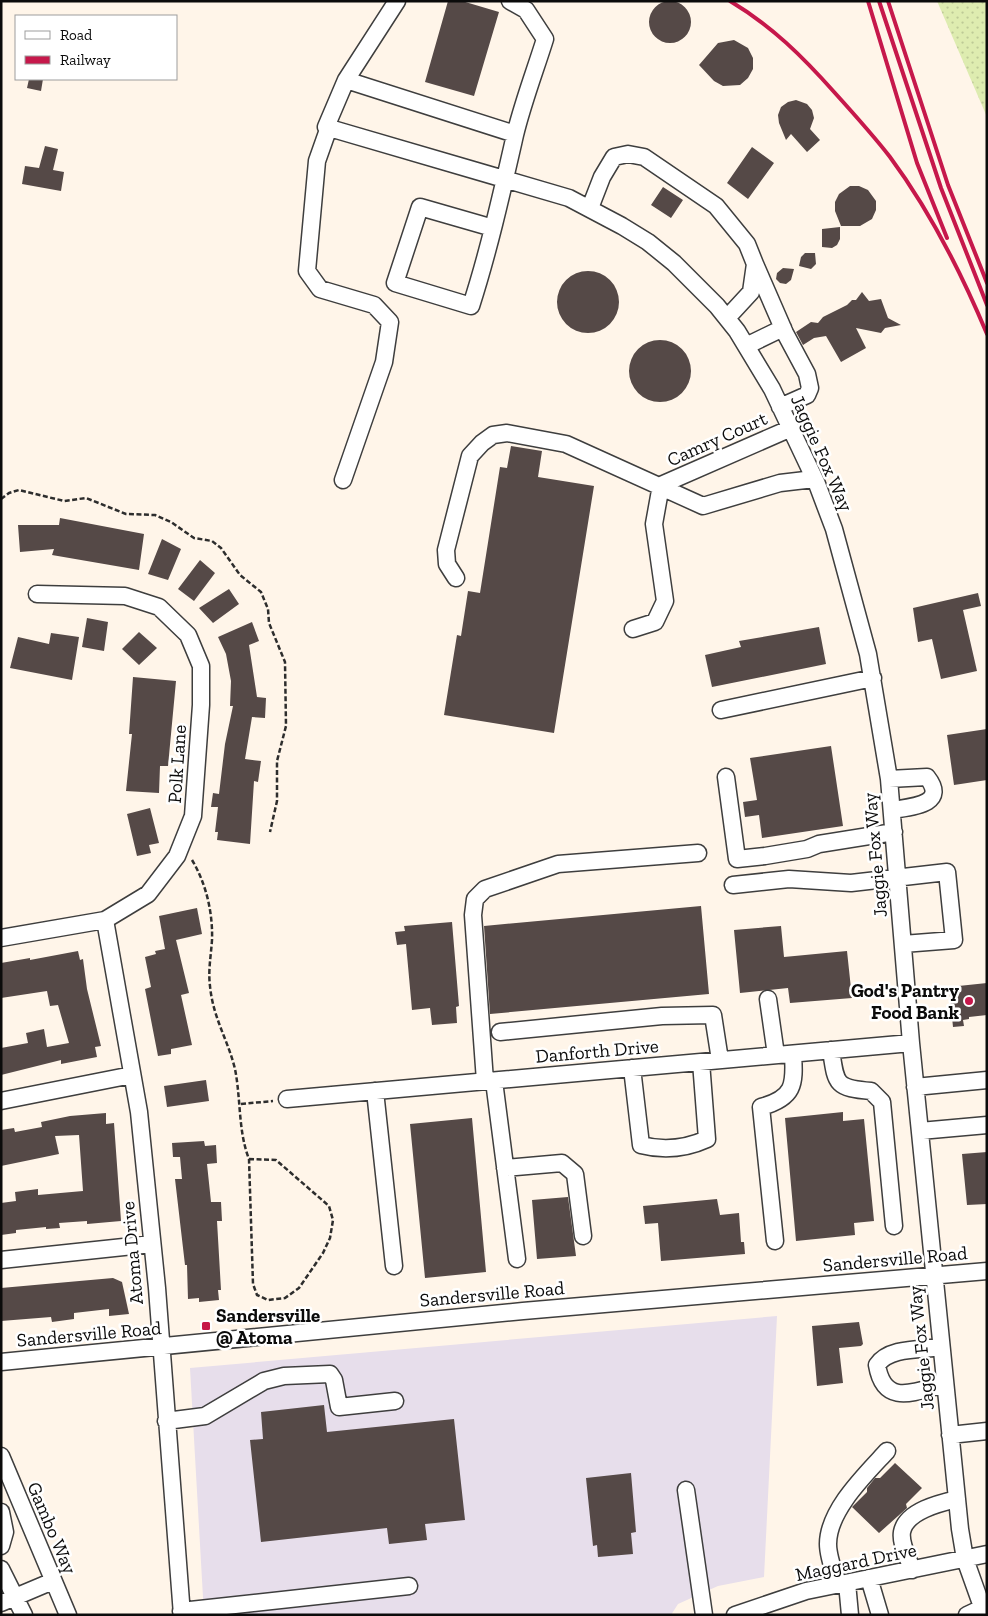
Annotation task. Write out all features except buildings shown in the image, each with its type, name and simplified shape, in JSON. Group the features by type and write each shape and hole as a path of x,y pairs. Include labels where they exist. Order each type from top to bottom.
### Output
{"street":[{"path":"343,480 384,362 390,322 374,305 320,288 307,271 317,161 329,128 326,127 346,80 397,1"},
{"path":"493,228 420,207 395,282 471,306 493,228 515,134 545,39 526,10 510,1"},
{"path":"346,80 515,134"},
{"name":"Jaggie Fox Way","path":"329,128 569,198 642,238 674,263 727,318 746,346 780,407 814,479 834,529 859,616 873,678 889,779 915,1087 957,1499 965,1559 983,1611"},
{"path":"590,208 602,177 614,157 628,154 644,157 716,206 747,244 783,328 807,374 810,388 808,395 780,407"},
{"path":"727,318 751,292 755,264"},
{"path":"746,346 783,328"},
{"name":"Camry Court","path":"661,485 789,429"},
{"path":"456,578 448,564 446,550 448,541 470,456 482,443 493,435 507,433 566,444 661,485 703,506 780,483 814,479"},
{"path":"633,629 655,622 665,601 654,524 661,485"},
{"name":"Polk Lane","path":"1,938 105,920 148,894 177,856 193,816 201,704 201,666 188,635 159,607 126,596 37,594"},
{"path":"721,710 873,678"},
{"path":"726,777 737,859 807,849 819,844 894,832"},
{"path":"889,779 927,777 932,783 933,796 929,802 892,810"},
{"path":"517,1259 505,1168 489,1081 473,915 475,899 485,890 558,864 698,853"},
{"path":"733,885 789,879 851,883 947,872 954,940 903,944"},
{"name":"Atoma Drive","path":"105,920 139,1112 152,1244 182,1613"},
{"path":"768,1000 776,1055"},
{"path":"500,1032 662,1016 713,1015 720,1060"},
{"name":"Danforth Drive","path":"287,1099 911,1043"},
{"path":"831,1050 835,1078 842,1086 871,1091 882,1102 894,1226"},
{"path":"775,1241 761,1107 778,1102 790,1091 795,1079 793,1054"},
{"path":"632,1068 640,1145 658,1149 691,1146 707,1139 701,1062"},
{"path":"1,1102 132,1075"},
{"path":"915,1087 987,1080"},
{"path":"375,1092 394,1266"},
{"path":"920,1131 987,1125"},
{"path":"505,1168 562,1164 575,1174 583,1236"},
{"path":"1,1260 152,1244"},
{"name":"Sandersville Road","path":"1,1362 160,1348 447,1318 987,1271"},
{"path":"941,1347 893,1353 882,1357 877,1365 879,1378 884,1387 892,1392 916,1392 945,1384"},
{"path":"166,1421 205,1416 251,1386 284,1376 330,1374 334,1380 339,1407 395,1401"},
{"path":"950,1436 987,1431"},
{"path":"850,1615 843,1584 828,1547 832,1525 853,1490 887,1451"},
{"name":"Gambo Way","path":"1,1456 68,1615"},
{"path":"686,1490 704,1615"},
{"path":"912,1570 903,1542 902,1532 907,1524 931,1506 957,1499"},
{"path":"1,1512 5,1532 1,1546"},
{"name":"Maggard Drive","path":"736,1615 806,1591 987,1554"},
{"path":"1,1569 8,1600 24,1615"},
{"path":"870,1578 880,1615"},
{"path":"8,1600 53,1581"},
{"path":"182,1613 410,1586"},
{"path":"966,1615 983,1611"}],"path":[{"path":"1,499 8,493 19,490 64,501 86,498 126,514 155,515 171,522 194,538 212,541 240,575 261,592 268,609 270,623 285,662 286,726 277,761 277,801 270,832"},
{"path":"192,860 205,885 212,934 209,962 213,1008 234,1066 241,1104 244,1146 249,1159 253,1284 257,1295 268,1300 285,1298 299,1288 323,1253 333,1220 329,1206 276,1160 249,1159"},
{"path":"241,1104 287,1099"}],"shaded area":[{"path":"777,1316 764,1577 718,1586 678,1604 671,1615 204,1615 190,1368"}],"green space":[{"path":"937,1 987,1 987,117"}],"railway":[{"path":"730,1 760,21 799,55 890,157 944,242 987,334"},
{"path":"868,1 917,163 947,238"},
{"path":"879,1 941,188 987,305"},
{"path":"888,1 948,185 987,283"}],"place":[{"name":"God's Pantry Food Bank","path":"969,1001"},
{"name":"Sandersville @ Atoma","path":"206,1326"}]}
